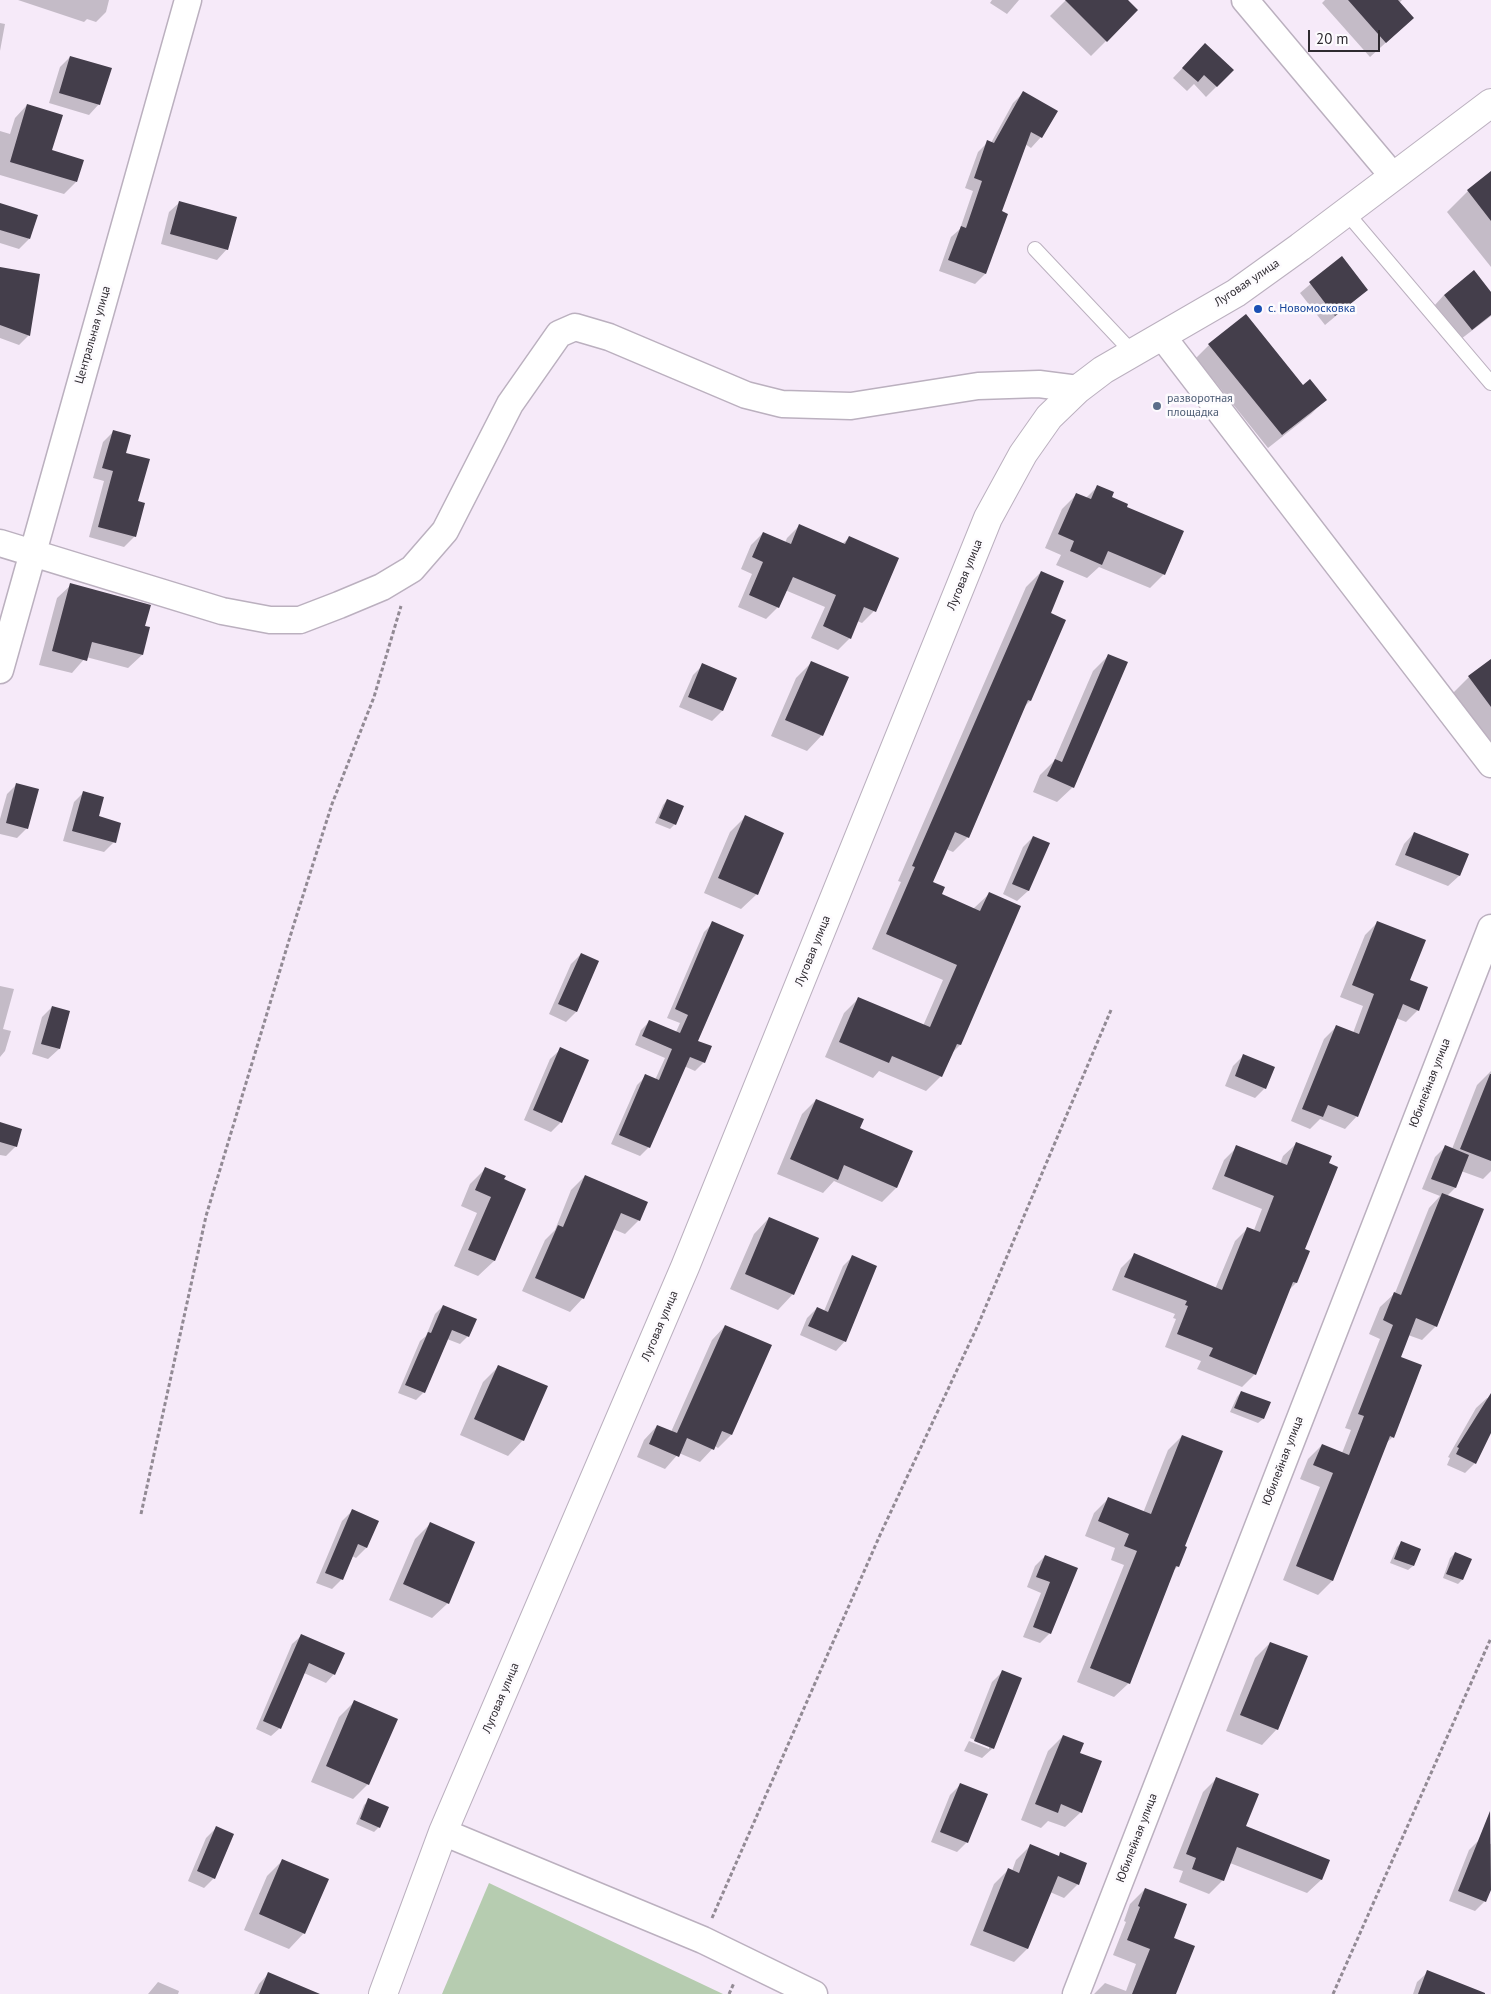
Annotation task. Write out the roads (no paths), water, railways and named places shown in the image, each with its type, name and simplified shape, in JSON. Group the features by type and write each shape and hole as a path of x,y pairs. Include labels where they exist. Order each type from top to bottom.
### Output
{"street":[{"name":"Центральная улица","path":"0,670 188,0"},
{"path":"1245,0 1393,176"},
{"name":"Луговая улица","path":"383,1994 443,1832 685,1267 988,518 1023,454 1048,417 1078,389 1103,370 1134,354 1236,293 1491,103"},
{"path":"0,543 222,611 270,620 300,620 308,617 382,587 412,569 446,531 510,404 559,334 575,327 609,337 746,395 782,404 851,406 978,386 1039,384 1078,389"},
{"path":"1162,336 1491,764"},
{"name":"Юбилейная улица","path":"1076,1994 1491,928"},
{"path":"443,1832 703,1940 814,1994"}],"lane":[{"path":"1346,212 1491,383"},
{"path":"1035,249 1134,354"}],"place":[{"name":"с. Новомосковка","path":"1258,309"},
{"name":"разворотная площадка","path":"1157,406"}]}
